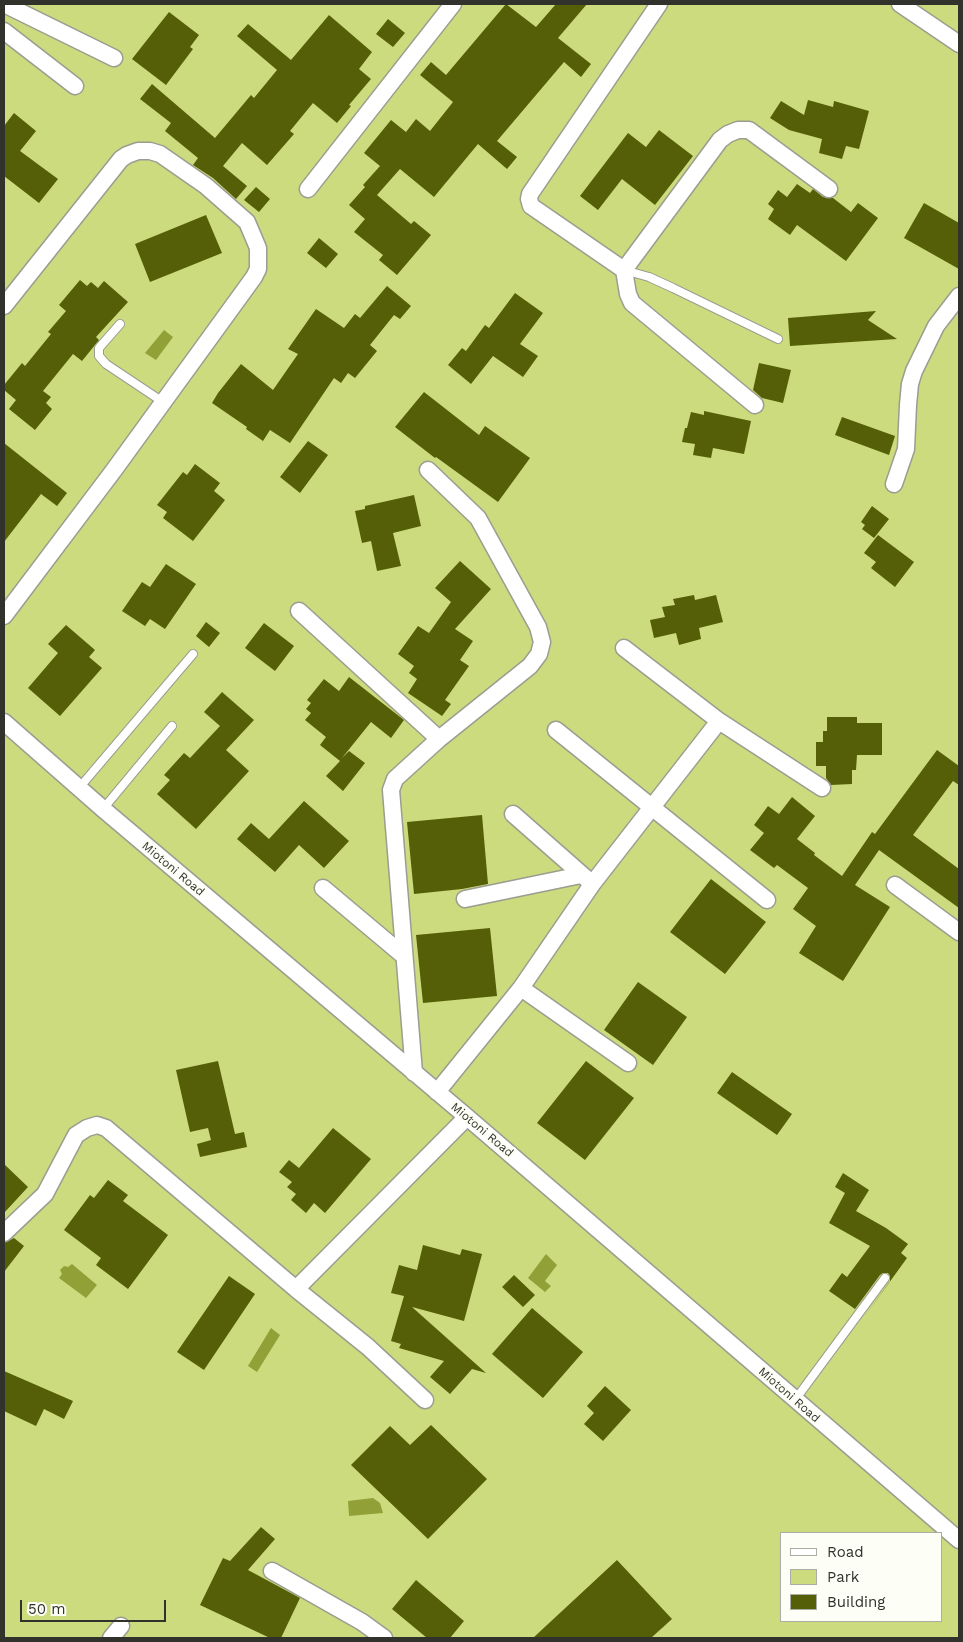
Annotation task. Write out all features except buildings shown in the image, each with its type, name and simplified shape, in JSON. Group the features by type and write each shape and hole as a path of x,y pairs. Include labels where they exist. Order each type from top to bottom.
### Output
{"street":[{"path":"4,4 114,58"},
{"path":"308,189 453,4"},
{"path":"659,4 530,194 529,200 532,206 624,270 628,294 632,303 755,405"},
{"path":"900,4 959,44"},
{"path":"4,31 75,86"},
{"path":"624,270 720,140 738,130 749,130 829,190"},
{"path":"4,306 121,159 138,151 150,151 160,154 206,186 247,222 258,248 258,261 254,277 4,616"},
{"path":"894,484 906,450 910,384 914,371 936,326 959,296"},
{"path":"414,1073 391,790 395,778 439,739 530,666 540,654 542,642 538,627 478,518 428,470"},
{"path":"299,611 439,739"},
{"path":"624,648 719,721 822,788"},
{"path":"436,1092 520,988 587,879 652,808 719,721"},
{"name":"Miotoni Road","path":"4,722 103,809 467,1117 959,1540"},
{"path":"556,730 767,900"},
{"path":"513,814 587,879"},
{"path":"464,899 587,879"},
{"path":"895,886 959,932"},
{"path":"323,888 404,956"},
{"path":"520,988 628,1063"},
{"path":"296,1289 467,1117"},
{"path":"4,1233 45,1194 76,1135 87,1128 97,1126 106,1128 296,1289 368,1347 425,1400"},
{"path":"272,1571 362,1622 384,1638"}],"lane":[{"path":"624,270 649,277 778,339"},
{"path":"120,324 99,348 99,356 106,364 163,402"},
{"path":"79,788 192,654"},
{"path":"103,809 172,726"},
{"path":"795,1400 885,1278"}],"green space":[{"path":"4,4 959,4 959,1638 4,1638"}],"shaded area":[{"path":"164,330 173,337 156,360 145,353"},
{"path":"546,1254 557,1265 545,1281 551,1286 545,1292 528,1278"},
{"path":"72,1264 97,1285 86,1298 59,1278 62,1274 60,1270 64,1266 68,1267"},
{"path":"271,1328 280,1335 257,1372 248,1366"},
{"path":"373,1498 380,1503 383,1513 349,1516 348,1501"}]}
